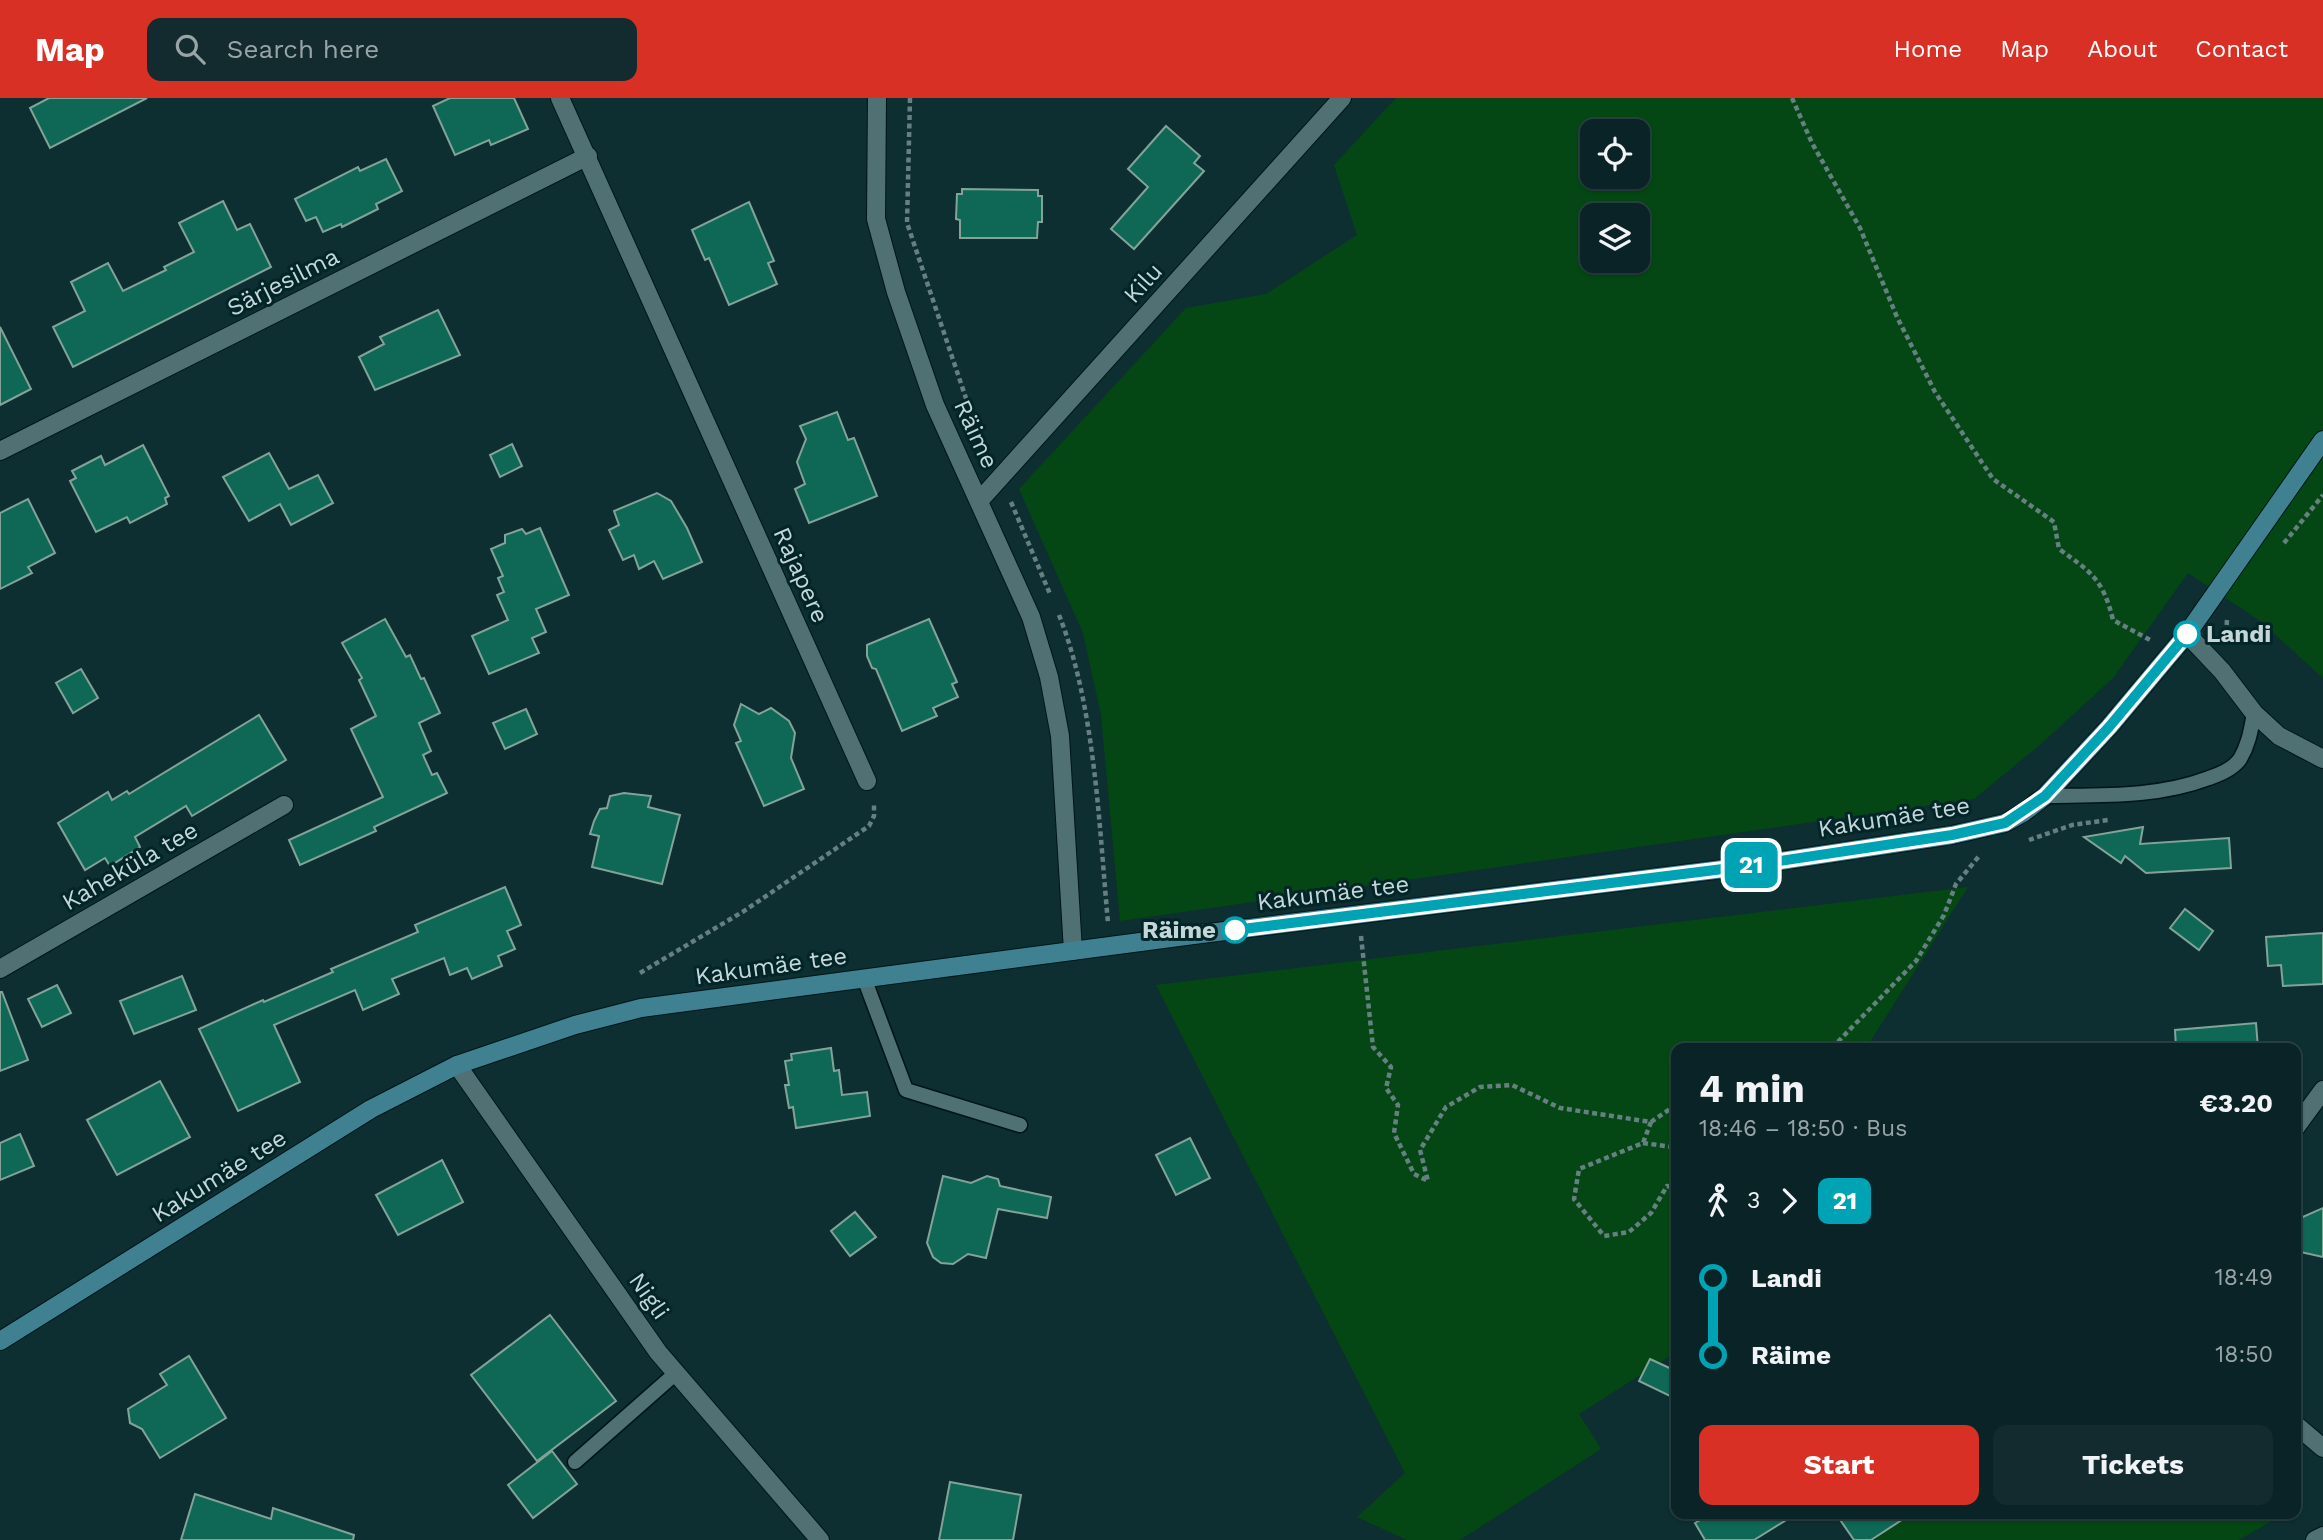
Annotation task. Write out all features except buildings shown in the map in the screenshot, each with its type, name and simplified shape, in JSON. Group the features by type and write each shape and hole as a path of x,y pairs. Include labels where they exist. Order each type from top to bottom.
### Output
{"street":[{"name":"Rajapere","path":"560,98 867,781"},
{"name":"Räime","path":"877,98 876,219 895,292 935,405 1031,617 1049,677 1060,736 1073,951"},
{"name":"Kilu","path":"980,500 1342,98"},
{"name":"Särjesilma","path":"0,451 587,156"},
{"name":"Kakumäe tee","path":"0,1341 371,1109 457,1065 575,1024 641,1008 1747,866 1952,835 2005,823 2045,796 2109,727 2175,649 2323,440"},
{"path":"2187,634 2222,671 2254,713 2279,736 2323,758"},
{"name":"Kaheküla tee","path":"0,969 284,805"},
{"name":"Nigli","path":"457,1065 658,1352 820,1540"},
{"path":"2301,1120 2323,1090"},
{"path":"2301,1429 2323,1448"},
{"path":"2315,1540 2323,1536"}],"lane":[{"path":"2045,796 2141,795 2193,784 2225,772 2239,761 2250,740 2254,713"},
{"path":"864,978 906,1090 1020,1125"},
{"path":"575,1462 676,1373"}],"path":[{"path":"1792,98 1812,143 1860,228 1897,317 1935,392 1993,479 2054,522 2059,549 2092,573 2108,600 2113,620 2153,642 2175,649"},
{"path":"640,973 744,911 869,825 874,816 874,804 867,781"},
{"path":"1837,1043 1916,961 1944,915 1956,884 1983,852"},
{"path":"1361,936 1373,1047 1391,1067 1386,1088 1398,1105 1394,1133 1414,1174 1428,1181 1420,1150 1446,1107 1480,1087 1512,1085 1560,1108 1651,1122"},
{"path":"1643,1143 1651,1122 1671,1108"},
{"path":"1671,1147 1643,1143 1579,1169 1574,1199 1604,1236 1629,1232 1651,1213 1667,1186 1671,1187"}],"green space":[{"path":"1396,98 2323,98 2323,678 2259,620 2188,573 2113,678 2042,743 1974,799 1120,921 1101,715 1083,633 1019,489 1186,308 1266,294 1357,235 1334,165"},
{"path":"1968,887 1869,1043 1671,1043 1671,1354 1579,1414 1601,1449 1460,1540 1407,1540 1357,1517 1405,1473 1156,985"},
{"path":"1905,1519 2275,1519 2239,1540 1874,1540"}],"bus line":[{"name":"21","path":"1235,930 1747,866 1952,835 2005,823 2045,796 2109,727 2187,634"}],"place":[{"name":"Landi","path":"2187,634"},
{"name":"Räime","path":"1235,930"}]}
